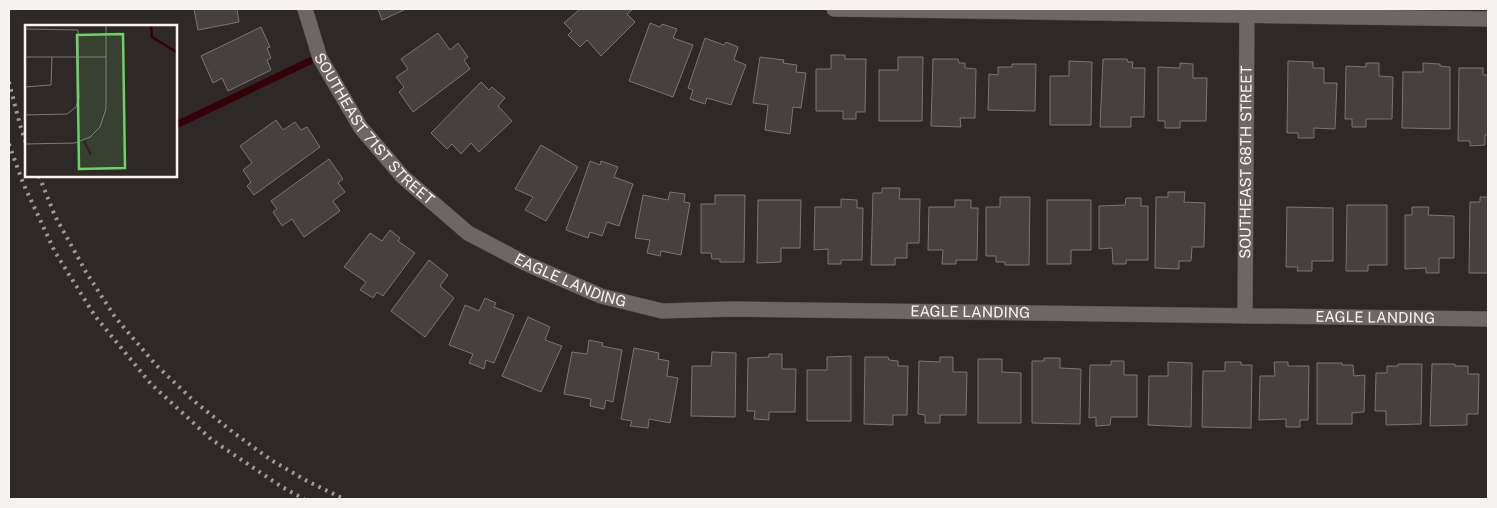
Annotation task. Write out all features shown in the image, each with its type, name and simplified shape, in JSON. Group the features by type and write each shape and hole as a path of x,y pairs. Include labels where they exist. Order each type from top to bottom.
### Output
{"street":[{"name":"SOUTHEAST 71ST STREET","path":"305,9 320,58 362,128 403,176 468,233"},
{"path":"834,9 1247,12 1488,19"},
{"name":"SOUTHEAST 68TH STREET","path":"1245,316 1247,12"},
{"name":"EAGLE LANDING","path":"468,233 525,263 601,296 662,311 733,310 1488,319"}],"building":[{"path":"194,9 237,9 239,22 198,30"},
{"path":"378,9 406,9 382,20"},
{"path":"580,9 633,9 627,14 635,22 601,56 587,40 580,47 568,35 572,31 564,23"},
{"path":"650,23 660,27 662,24 677,29 673,38 693,45 673,97 629,81"},
{"path":"261,27 270,47 267,48 271,58 267,60 271,70 228,91 222,78 213,83 201,56"},
{"path":"438,33 450,50 458,43 468,57 464,60 470,69 413,112 399,92 404,87 396,77 408,69 401,59"},
{"path":"705,38 724,45 726,42 738,47 734,60 746,65 731,105 707,98 705,104 690,99 693,90 688,88"},
{"path":"831,55 845,55 845,59 866,59 865,112 856,112 856,119 843,119 843,111 816,111 816,69 831,69"},
{"path":"760,57 784,60 783,63 797,65 796,72 806,73 801,108 793,107 790,134 765,130 768,105 753,103"},
{"path":"898,57 923,57 922,121 879,121 879,70 898,70"},
{"path":"933,59 958,59 959,63 965,63 965,68 976,69 975,118 960,118 961,127 931,126"},
{"path":"1103,59 1127,59 1128,62 1133,62 1132,68 1145,68 1144,117 1131,117 1131,127 1100,127"},
{"path":"1069,61 1092,62 1091,125 1050,125 1050,76 1069,76"},
{"path":"1288,61 1313,62 1313,68 1324,68 1324,83 1337,83 1335,129 1314,128 1314,138 1298,138 1298,133 1287,133"},
{"path":"1180,63 1193,64 1193,78 1207,78 1206,121 1180,121 1180,128 1165,128 1165,121 1158,121 1158,67 1180,68"},
{"path":"1366,63 1379,63 1379,76 1393,77 1392,119 1366,119 1366,127 1352,127 1352,119 1345,119 1346,66 1366,67"},
{"path":"1423,63 1440,64 1440,66 1450,67 1450,129 1402,128 1403,72 1423,72"},
{"path":"1012,64 1036,64 1035,111 988,110 989,74 998,75 998,67 1012,67"},
{"path":"1459,68 1483,68 1483,75 1488,75 1488,135 1485,135 1485,145 1470,146 1470,141 1458,141"},
{"path":"481,82 489,90 492,87 505,98 498,106 512,121 479,152 471,143 461,154 452,144 447,149 431,133"},
{"path":"276,120 283,130 295,122 301,130 307,127 320,147 254,195 247,186 251,182 243,170 252,163 240,146"},
{"path":"541,145 578,167 546,221 525,210 533,197 515,189"},
{"path":"329,159 343,179 338,183 345,192 333,201 340,211 304,237 292,219 282,226 273,212 277,209 271,201"},
{"path":"590,161 600,165 601,161 618,167 614,177 633,184 619,226 607,222 602,236 590,232 588,238 566,230"},
{"path":"882,188 900,188 899,199 920,199 919,243 907,243 907,258 895,258 895,265 871,265 873,193 882,193"},
{"path":"670,192 685,194 684,202 690,203 681,255 661,251 660,256 647,253 650,240 635,238 643,195 668,200"},
{"path":"1168,192 1185,192 1184,202 1205,203 1204,247 1192,247 1191,261 1179,261 1179,269 1155,268 1156,197 1168,197"},
{"path":"715,195 745,195 744,262 720,262 720,259 712,259 711,253 701,253 701,204 715,204"},
{"path":"1000,197 1030,197 1029,265 1005,265 1005,262 996,262 996,256 986,256 986,207 1000,207"},
{"path":"1480,197 1488,197 1488,273 1469,273 1470,202 1480,202"},
{"path":"1126,198 1141,198 1141,206 1148,206 1148,260 1126,260 1126,264 1113,264 1112,248 1099,249 1099,206 1125,205"},
{"path":"841,199 857,200 857,208 863,208 862,260 841,260 841,264 828,264 828,249 814,250 815,207 841,207"},
{"path":"758,200 801,200 800,248 781,248 781,262 757,263"},
{"path":"955,200 971,200 971,208 978,208 977,260 956,260 956,264 942,264 943,250 928,250 929,207 955,207"},
{"path":"1047,200 1091,200 1091,250 1071,250 1071,264 1047,264"},
{"path":"1347,205 1387,205 1387,265 1368,265 1368,271 1346,271"},
{"path":"1287,207 1333,208 1333,261 1312,261 1312,271 1297,271 1298,267 1286,267"},
{"path":"1412,207 1429,207 1428,215 1454,216 1454,258 1439,258 1439,273 1426,273 1426,268 1405,269 1405,215 1412,215"},
{"path":"390,230 400,238 398,241 415,253 383,296 377,292 373,298 360,290 366,282 344,267 370,233 382,241"},
{"path":"429,260 448,275 440,286 454,298 425,337 391,311"},
{"path":"485,298 496,303 494,307 514,315 494,363 486,360 484,369 469,363 473,354 449,345 465,305 479,311"},
{"path":"528,317 550,327 545,340 562,346 541,392 502,376"},
{"path":"589,340 603,343 602,346 622,350 613,402 606,400 604,409 590,406 591,399 564,394 572,352 587,354"},
{"path":"634,348 659,353 658,359 669,361 667,376 678,378 670,423 649,419 648,428 630,426 632,421 621,419"},
{"path":"712,352 736,353 735,417 691,416 692,366 711,366"},
{"path":"769,354 782,354 782,369 796,369 795,412 769,412 769,420 754,419 755,411 747,411 748,358 769,357"},
{"path":"851,356 851,421 807,421 807,370 827,370 827,357"},
{"path":"865,357 888,357 889,360 898,361 898,366 908,366 907,415 893,415 893,425 864,424"},
{"path":"940,357 953,357 953,372 967,372 966,415 940,415 940,423 925,423 925,415 918,414 919,361 940,362"},
{"path":"1044,358 1060,358 1060,368 1081,369 1080,424 1032,423 1032,361 1044,361"},
{"path":"978,359 1002,359 1002,372 1021,373 1021,423 978,423"},
{"path":"1111,361 1124,361 1124,375 1137,375 1137,417 1111,417 1110,425 1096,426 1096,417 1089,418 1090,365 1111,365"},
{"path":"1168,362 1192,363 1191,427 1148,425 1149,376 1168,376"},
{"path":"1225,362 1241,362 1241,365 1252,365 1251,428 1202,427 1203,371 1225,371"},
{"path":"1274,362 1288,362 1288,366 1309,366 1308,420 1300,420 1300,427 1286,427 1286,419 1259,420 1260,376 1275,376"},
{"path":"1317,363 1353,365 1354,376 1365,375 1364,412 1352,413 1352,424 1317,424"},
{"path":"1398,364 1422,364 1421,424 1386,425 1386,411 1375,411 1376,373 1387,373 1387,366 1398,366"},
{"path":"1432,364 1468,366 1468,374 1479,374 1478,414 1467,414 1467,425 1430,426"}],"waterway":[{"path":"178,124 310,61"}],"railway":[{"path":"9,82 25,140"},
{"path":"9,144 23,183 55,252 95,316 151,384 212,440 282,487 304,499"},
{"path":"40,178 55,216 86,272 115,317 156,365 195,402 271,460 307,481 344,499"}]}
